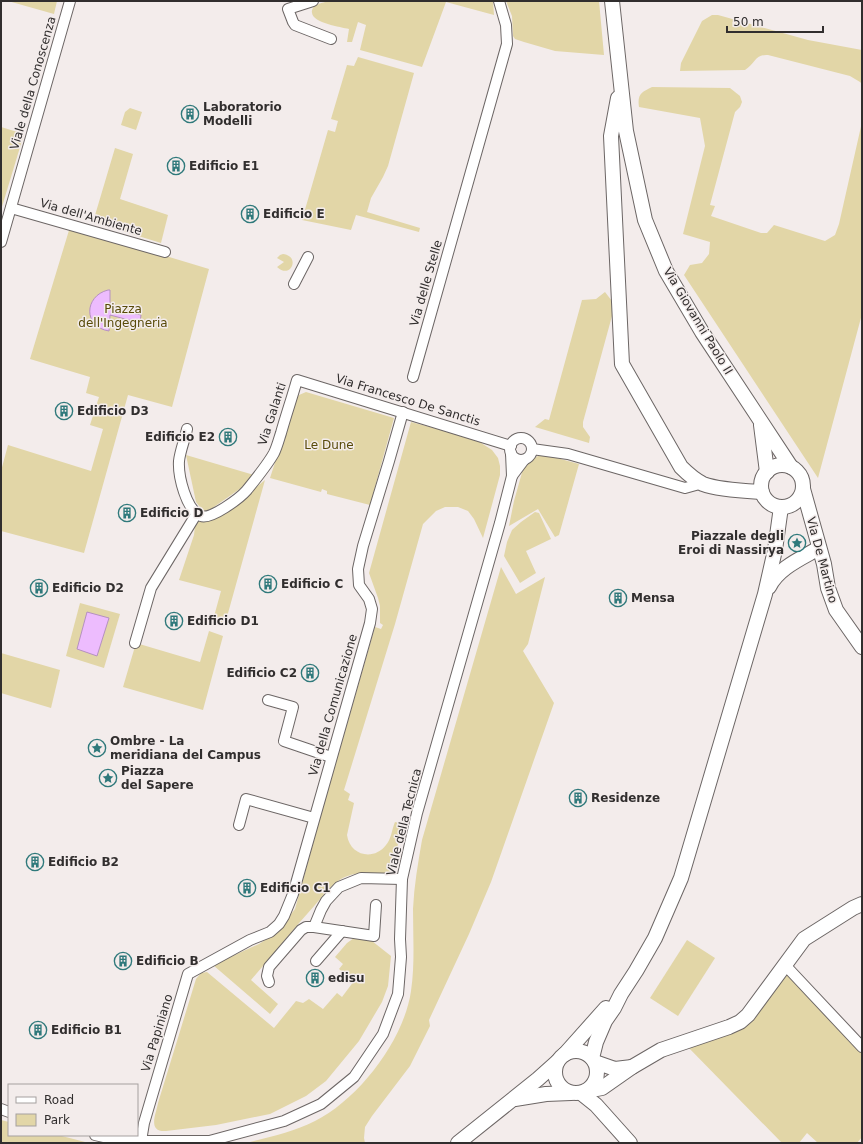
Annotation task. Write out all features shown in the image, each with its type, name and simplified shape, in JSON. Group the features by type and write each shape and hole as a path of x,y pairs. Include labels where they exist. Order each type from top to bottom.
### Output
{"street":[{"name":"Viale della Conoscenza","path":"1,242 70,1"},
{"path":"313,1 288,9 293,22 299,27 331,39"},
{"name":"Via delle Stelle","path":"413,378 507,44 506,25 499,1"},
{"name":"Via Giovanni Paolo II","path":"612,1 626,131 645,220 666,271 702,332 791,468"},
{"path":"621,84 611,136 622,364 681,467 689,475 703,483 727,489 762,492"},
{"name":"Via dell'Ambiente","path":"11,208 164,252"},
{"path":"294,284 308,257"},
{"name":"Via Francesco De Sanctis","path":"297,380 403,412 511,449"},
{"name":"Via Galanti","path":"197,514 205,517 218,512 246,491 274,452 297,380"},
{"name":"Via della Comunicazione","path":"206,964 250,940 270,932 279,924 284,916 293,894 370,623 372,609 369,599 359,585 358,569 363,546 403,412"},
{"name":"Via Giovanni Paolo II","path":"761,422 767,472"},
{"path":"135,643 151,588 197,514 186,496 180,473 179,460 187,429"},
{"path":"524,460 514,458 511,449 515,440 522,439 529,442 532,449 568,454 685,488 703,483"},
{"name":"Viale della Tecnica","path":"99,1136 137,1142 206,1142 284,1121 321,1104 354,1077 383,1034 398,994 401,957 400,939 402,878 417,813 500,523 512,476 511,449"},
{"name":"Viale della Tecnica","path":"512,476 524,460 531,455 532,449"},
{"path":"785,466 791,468 800,476 803,483 801,495 798,501 787,507 774,506 764,498 761,486 762,481 767,472 772,468 785,466"},
{"name":"Via De Martino","path":"803,489 824,564 828,588 836,610 862,647"},
{"path":"579,1093 591,1088 596,1082 597,1066 594,1060 596,1042 604,1021 614,1008 655,938 681,878 766,594 775,550 781,507"},
{"path":"766,594 772,581 780,572 819,548"},
{"path":"268,700 293,707 284,741 331,757"},
{"path":"238,825 246,799 314,818"},
{"path":"314,927 326,901 340,888 361,878 402,878"},
{"path":"513,1100 546,1094 579,1093 602,1088 632,1067 661,1050 740,1022 748,1015 804,939 853,908 862,904"},
{"path":"269,982 267,976 269,967 301,930 306,927 374,936 376,905"},
{"path":"316,961 342,931"},
{"name":"Via Papiniano","path":"137,1142 188,974 206,964"},
{"path":"785,965 862,1047"},
{"path":"458,1143 513,1100 561,1058 608,1005 621,994"},
{"path":"630,1143 596,1105 579,1093 562,1088 556,1080 555,1070 561,1058 575,1050 586,1053 594,1060 615,1069 632,1067"}],"green space":[{"path":"8,1 57,1 54,14"},
{"path":"329,1 493,1 494,15 446,2 422,67 360,50 366,25 358,22 352,42 347,42 349,29 322,22 312,13 315,6"},
{"path":"506,1 599,1 604,55 555,51 515,39 513,36 512,16"},
{"path":"712,15 718,15 808,40 862,50 862,84 850,76 768,55 760,56 745,70 680,71 681,63 702,21"},
{"path":"358,57 414,73 388,166 371,198 367,212 420,228 419,232 356,215 351,230 302,220 328,130 335,132 338,121 331,119 347,65 354,66"},
{"path":"652,87 730,88 740,96 742,102 740,107 735,112 710,205 715,206 711,216 761,233 767,233 774,225 825,241 835,235 839,224 862,122 862,314 818,478 684,275 690,265 702,263 709,254 710,242 683,234 705,146 700,118 639,107 639,99 641,94 645,90"},
{"path":"130,108 142,112 136,130 121,125 125,112"},
{"path":"1,127 24,134 1,210"},
{"path":"115,148 133,154 120,199 168,215 161,243 93,222"},
{"name":"Piazza dell'Ingegneria","path":"70,227 209,269 172,407 128,395 84,553 1,531 1,471 8,445 91,471 103,429 90,425 99,397 86,393 90,377 30,359"},
{"path":"283,254 292,259 293,262 290,269 286,271 277,267 284,262 277,258"},
{"path":"605,292 615,305 583,422 583,427 590,437 589,443 535,427 545,419 549,420 582,300 596,299"},
{"name":"Le Dune","path":"306,392 394,418 370,505 327,494 327,491 322,489 321,492 270,478 296,398"},
{"path":"411,422 475,439 492,450 498,458 500,475 483,538 474,519 468,511 458,507 445,507 436,511 423,524 395,624 344,790 350,794 348,800 354,803 347,835 349,842 357,852 369,854 381,850 389,840 395,822 402,824 392,873 360,873 341,879 327,891 299,923 251,980 278,1004 270,1014 213,965 259,944 277,932 295,909 375,627 381,629 383,625 380,623 380,606 369,573"},
{"path":"186,455 254,475 244,486 211,509 206,511 202,510 196,502"},
{"path":"546,455 579,464 559,535 555,537 538,509 509,526 523,469 530,461 538,456"},
{"path":"265,480 225,624 213,620 221,591 179,580 197,523 210,519 249,493"},
{"path":"535,512 539,513 551,539 526,551 536,573 520,583 504,556 507,542 512,530"},
{"path":"501,567 516,594 545,577 528,644 523,651 554,703 491,882 469,934 429,1020 430,1026 410,1066 365,1127 365,1143 246,1143 298,1128 315,1121 331,1111 348,1098 363,1083 389,1048 399,1029 407,1010 411,991 413,960 413,909 416,874 422,840"},
{"path":"80,603 120,614 104,668 66,656"},
{"path":"209,631 223,636 203,710 123,687 136,643 200,662"},
{"path":"1,653 60,670 51,708 1,693"},
{"path":"354,938 372,941 391,956 388,986 382,1002 359,1041 326,1081 306,1096 270,1114 216,1125 166,1131 156,1129 154,1122 158,1103 196,979 201,973 207,972 274,1028 296,1001 303,1003 309,999 323,1009 337,993 342,997 354,981 339,969 343,964 335,957 347,943"},
{"path":"687,940 715,958 678,1016 650,998"},
{"path":"788,964 862,1041 862,1137 857,1143 818,1143 807,1133 799,1143 782,1143 686,1045 737,1028"},
{"path":"1,1120 8,1122 8,1136 62,1136 89,1143 1,1143"}],"shaded area":[{"path":"110,290 110,308 141,315 140,323 110,315 109,331 94,324 91,318 91,305 94,298 100,293"},
{"path":"87,612 109,618 97,656 77,649"}],"place":[{"name":"Laboratorio Modelli","path":"190,114"},
{"name":"Edificio E1","path":"176,166"},
{"name":"Edificio E","path":"250,214"},
{"name":"Edificio D3","path":"64,411"},
{"name":"Edificio E2","path":"228,437"},
{"name":"Edificio D","path":"127,513"},
{"name":"Piazzale degli Eroi di Nassirya","path":"797,543"},
{"name":"Edificio C","path":"268,584"},
{"name":"Edificio D2","path":"39,588"},
{"name":"Mensa","path":"618,598"},
{"name":"Edificio D1","path":"174,621"},
{"name":"Edificio C2","path":"310,673"},
{"name":"Ombre - La meridiana del Campus","path":"97,748"},
{"name":"Piazza del Sapere","path":"108,778"},
{"name":"Residenze","path":"578,798"},
{"name":"Edificio B2","path":"35,862"},
{"name":"Edificio C1","path":"247,888"},
{"name":"Edificio B","path":"123,961"},
{"name":"edisu","path":"315,978"},
{"name":"Edificio B1","path":"38,1030"}]}
